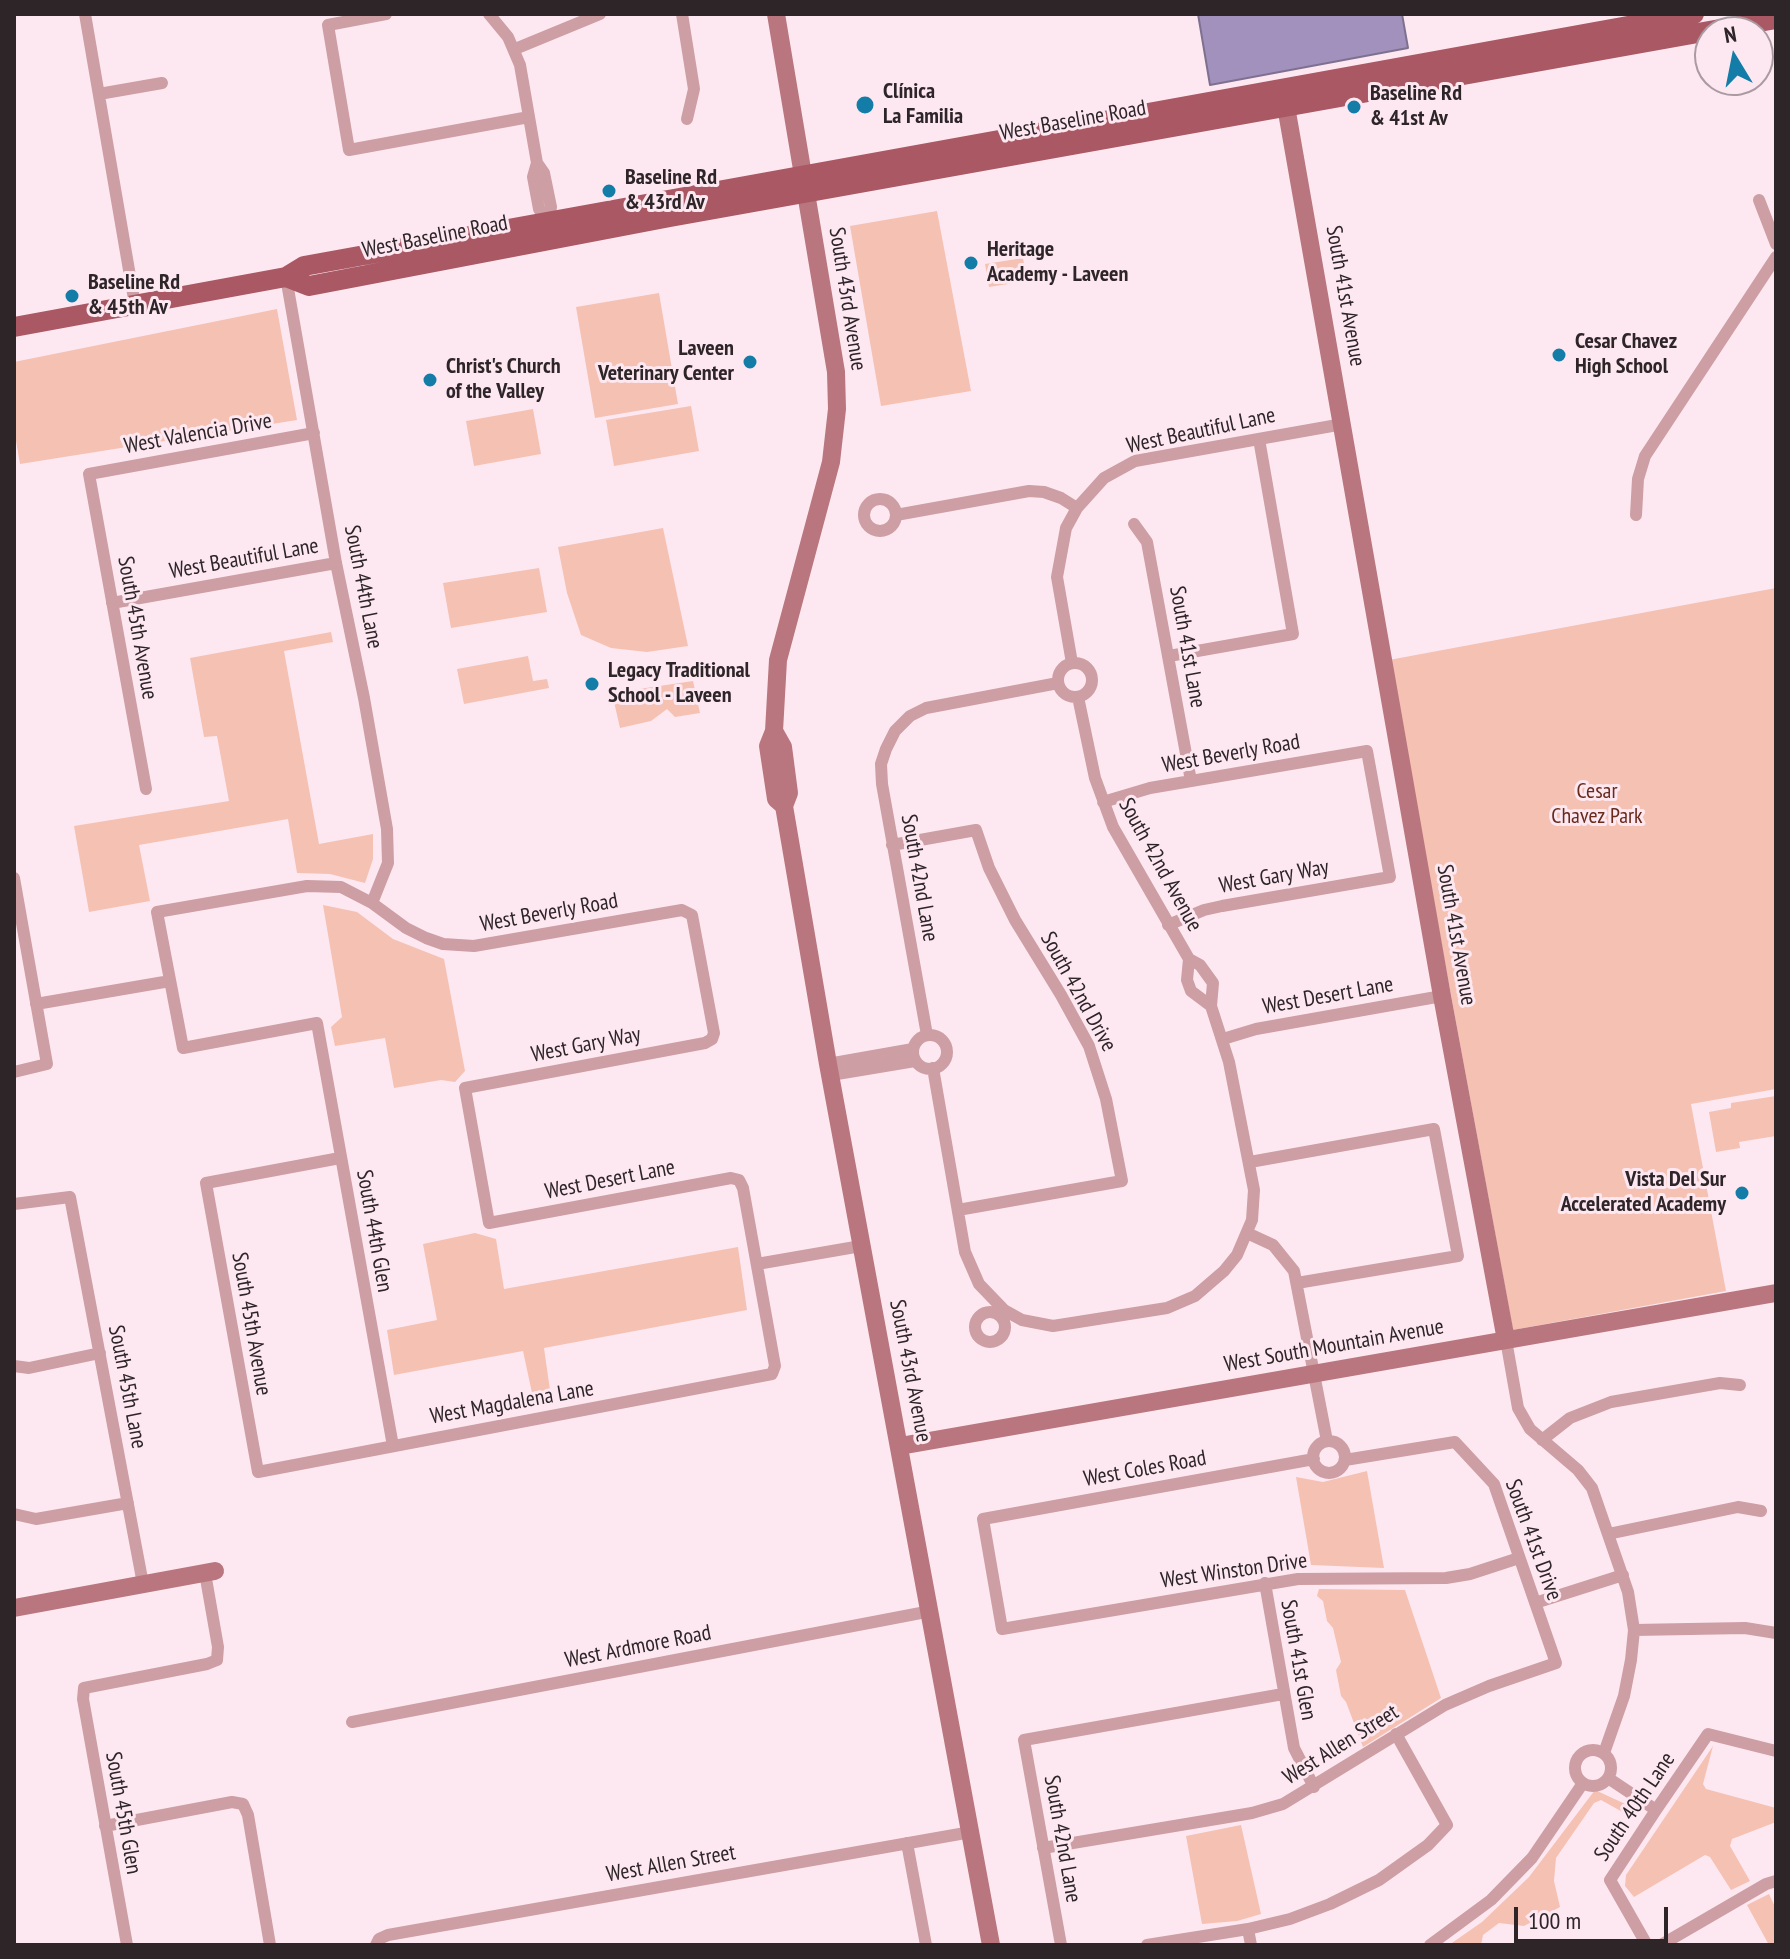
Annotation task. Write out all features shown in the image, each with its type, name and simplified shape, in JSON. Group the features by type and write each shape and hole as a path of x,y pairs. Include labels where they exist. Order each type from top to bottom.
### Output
{"main road":[{"name":"West Baseline Road","path":"1285,98 1694,14"},
{"name":"West Baseline Road","path":"14,327 286,277 304,266 548,222 804,183 1285,98 1776,19"},
{"name":"West Baseline Road","path":"286,277 309,286 804,183"}],"street":[{"path":"85,14 135,305"},
{"path":"386,14 328,25 349,150 529,117"},
{"path":"489,14 515,49 537,163 533,177 539,209 548,222"},
{"path":"515,49 600,14"},
{"path":"682,14 694,89 687,119"},
{"name":"South 43rd Avenue","path":"776,14 833,344 837,409 831,462 778,660 774,731 768,746 776,799 784,806 861,1246 991,1945"},
{"path":"99,94 162,83"},
{"name":"South 41st Avenue","path":"1285,98 1442,996 1518,1408 1530,1429 1578,1470 1592,1488 1623,1575 1634,1630 1624,1696 1604,1753"},
{"path":"1759,200 1776,244"},
{"path":"1636,515 1638,479 1645,456 1776,257"},
{"name":"South 44th Lane","path":"286,277 389,845 388,863 372,903"},
{"name":"West Beautiful Lane","path":"1077,508 1104,478 1135,461 1343,424"},
{"name":"West Valencia Drive","path":"89,474 314,433"},
{"path":"1169,656 1293,634 1259,439"},
{"name":"South 45th Avenue","path":"89,474 146,789"},
{"path":"896,515 1029,491 1061,498 1077,508 1061,543 1057,577 1072,663"},
{"name":"South 41st Lane","path":"1134,524 1147,542 1191,781"},
{"name":"West Beautiful Lane","path":"112,603 336,563"},
{"path":"1072,663 1084,665 1092,680 1088,691 1078,697 1067,695 1058,683 1060,672 1072,663"},
{"name":"South 42nd Lane","path":"1058,683 926,708 910,716 895,731 881,764 892,845 927,1035 941,1038 947,1051 944,1060 933,1068 971,1269 1002,1312 1022,1320 1053,1326 1167,1308 1195,1296 1217,1278 1237,1255 1247,1233"},
{"name":"South 42nd Avenue","path":"1078,697 1090,758 1103,802 1119,839 1189,959 1200,965 1213,983 1211,1006 1223,1039 1254,1190 1252,1220 1247,1233"},
{"name":"West Beverly Road","path":"1103,802 1150,788 1367,751 1390,877"},
{"name":"South 42nd Drive","path":"892,845 976,830 989,868 1015,920 1089,1046 1108,1109 1122,1181 958,1210"},
{"name":"West Gary Way","path":"1168,925 1222,906 1390,877"},
{"path":"14,878 20,945 36,1004 47,1064 14,1072"},
{"name":"West Beverly Road","path":"170,981 157,912 323,885 341,887 426,938 464,946 682,910 689,911 693,918 714,1033 712,1039"},
{"name":"South 42nd Avenue","path":"1189,959 1187,980 1191,991 1211,1006"},
{"path":"36,1004 170,981"},
{"name":"South 44th Glen","path":"170,981 183,1048 317,1023 393,1446"},
{"name":"West Desert Lane","path":"1223,1039 1256,1029 1442,996"},
{"path":"914,1055 918,1039 927,1035"},
{"name":"West Gary Way","path":"489,1223 465,1088 705,1043 712,1039"},
{"path":"830,1070 914,1055"},
{"path":"914,1055 923,1067 933,1068"},
{"path":"1250,1162 1434,1129 1458,1256 1297,1283"},
{"name":"South 45th Avenue","path":"258,1472 206,1183 340,1158"},
{"name":"West Desert Lane","path":"489,1223 731,1178 739,1180 743,1188 757,1264"},
{"name":"South 45th Lane","path":"14,1204 70,1197 143,1584"},
{"path":"1247,1233 1279,1251 1294,1271 1327,1441"},
{"path":"757,1264 861,1246"},
{"name":"West Magdalena Lane","path":"258,1472 772,1374 775,1366 757,1264"},
{"name":"West South Mountain Avenue","path":"900,1446 1776,1293"},
{"path":"14,1366 29,1368 100,1353"},
{"path":"1542,1440 1570,1418 1611,1402 1720,1383 1740,1385"},
{"path":"1314,1459 1315,1450 1327,1441"},
{"path":"1327,1441 1341,1446 1345,1460"},
{"name":"West Coles Road","path":"1002,1629 983,1519 1314,1459 1318,1468 1327,1473 1340,1468 1345,1460 1455,1442"},
{"name":"South 41st Drive","path":"1455,1442 1494,1484 1556,1663"},
{"path":"14,1514 36,1519 128,1503"},
{"path":"1608,1534 1738,1507 1761,1511"},
{"name":"West Winston Drive","path":"1002,1629 1298,1579 1446,1578 1470,1574 1519,1558"},
{"path":"14,1608 210,1572"},
{"name":"South 45th Glen","path":"127,1945 83,1699 84,1688 217,1660 210,1572"},
{"path":"1535,1603 1623,1575"},
{"name":"South 41st Glen","path":"1265,1583 1294,1748 1314,1787"},
{"name":"West Ardmore Road","path":"352,1722 931,1611"},
{"path":"1634,1630 1745,1628 1776,1633"},
{"name":"West Allen Street","path":"1043,1848 1252,1813 1283,1804 1445,1705 1556,1663"},
{"name":"South 42nd Lane","path":"1061,1945 1024,1740 1283,1694"},
{"path":"1147,1945 1290,1919 1379,1880 1428,1845 1447,1825 1396,1734"},
{"name":"South 40th Lane","path":"1647,1945 1610,1880 1656,1810 1708,1734 1776,1751"},
{"path":"1588,1751 1604,1753 1611,1767 1608,1778 1594,1786 1583,1783 1575,1768 1579,1758 1588,1751"},
{"path":"1608,1778 1656,1810"},
{"path":"1430,1945 1491,1900 1523,1868 1561,1819 1583,1783"},
{"path":"105,1826 232,1802 243,1804 248,1815 270,1945"},
{"name":"West Allen Street","path":"378,1942 388,1935 971,1832"},
{"path":"907,1843 926,1945"},
{"path":"1661,1945 1776,1881"},
{"path":"1248,1929 1251,1945"}],"green space":[{"path":"937,211 971,391 881,406 850,226"},
{"path":"1023,258 1027,281 989,287 985,264"},
{"path":"659,293 678,404 595,418 576,307"},
{"path":"277,309 297,420 20,464 14,429 14,362"},
{"path":"691,406 699,451 614,466 606,420"},
{"path":"533,409 541,454 474,466 466,421"},
{"path":"663,528 688,646 647,652 611,648 581,635 567,593 558,547"},
{"path":"539,568 547,612 451,628 443,583"},
{"name":"Cesar Chavez Park","path":"1776,588 1776,1089 1691,1104 1726,1291 1513,1330 1389,660"},
{"path":"331,632 333,642 284,651 319,844 373,834 373,859 365,883 330,874 297,873 288,819 139,845 150,901 89,912 74,826 229,801 217,736 204,737 190,658"},
{"path":"528,656 533,681 547,679 549,688 464,704 457,669"},
{"path":"693,681 700,713 675,717 667,709 651,721 620,728 612,693"},
{"path":"323,905 357,912 393,939 444,959 465,1071 455,1082 441,1080 394,1088 385,1038 335,1046 331,1027 342,1017"},
{"path":"1776,1096 1776,1136 1739,1142 1740,1148 1716,1152 1709,1112 1731,1108 1731,1103"},
{"path":"475,1233 496,1239 504,1289 738,1247 747,1310 544,1348 552,1404 535,1407 523,1351 394,1375 387,1330 437,1320 423,1244"},
{"path":"1367,1471 1384,1568 1311,1565 1296,1477 1323,1482"},
{"path":"1319,1589 1405,1590 1441,1698 1363,1747 1341,1696 1336,1670 1341,1662 1333,1628 1327,1621 1323,1601 1317,1596"},
{"path":"1713,1746 1703,1784 1706,1789 1776,1808 1776,1822 1732,1839 1730,1846 1750,1881 1731,1890 1710,1857 1705,1855 1634,1897 1625,1886 1626,1875"},
{"path":"1595,1790 1634,1808 1635,1819 1601,1800 1594,1803 1556,1858 1554,1881 1560,1907 1524,1926 1499,1923 1483,1935 1481,1945 1449,1945 1482,1922 1529,1877"},
{"path":"1241,1825 1261,1914 1237,1921 1202,1924 1186,1836"},
{"path":"1769,1894 1776,1909 1776,1945 1769,1945 1747,1905"}],"shaded area":[{"path":"1198,14 1402,14 1408,48 1210,85"}],"place":[{"name":"Clínica La Familia","path":"865,105"},
{"name":"Baseline Rd & 41st Av","path":"1354,107"},
{"name":"Baseline Rd & 43rd Av","path":"609,191"},
{"name":"Heritage Academy - Laveen","path":"971,263"},
{"name":"Baseline Rd & 45th Av","path":"72,296"},
{"name":"Cesar Chavez High School","path":"1559,355"},
{"name":"Laveen Veterinary Center","path":"750,362"},
{"name":"Christ's Church of the Valley","path":"430,380"},
{"name":"Legacy Traditional School - Laveen","path":"592,684"},
{"name":"Vista Del Sur Accelerated Academy","path":"1742,1193"}]}
